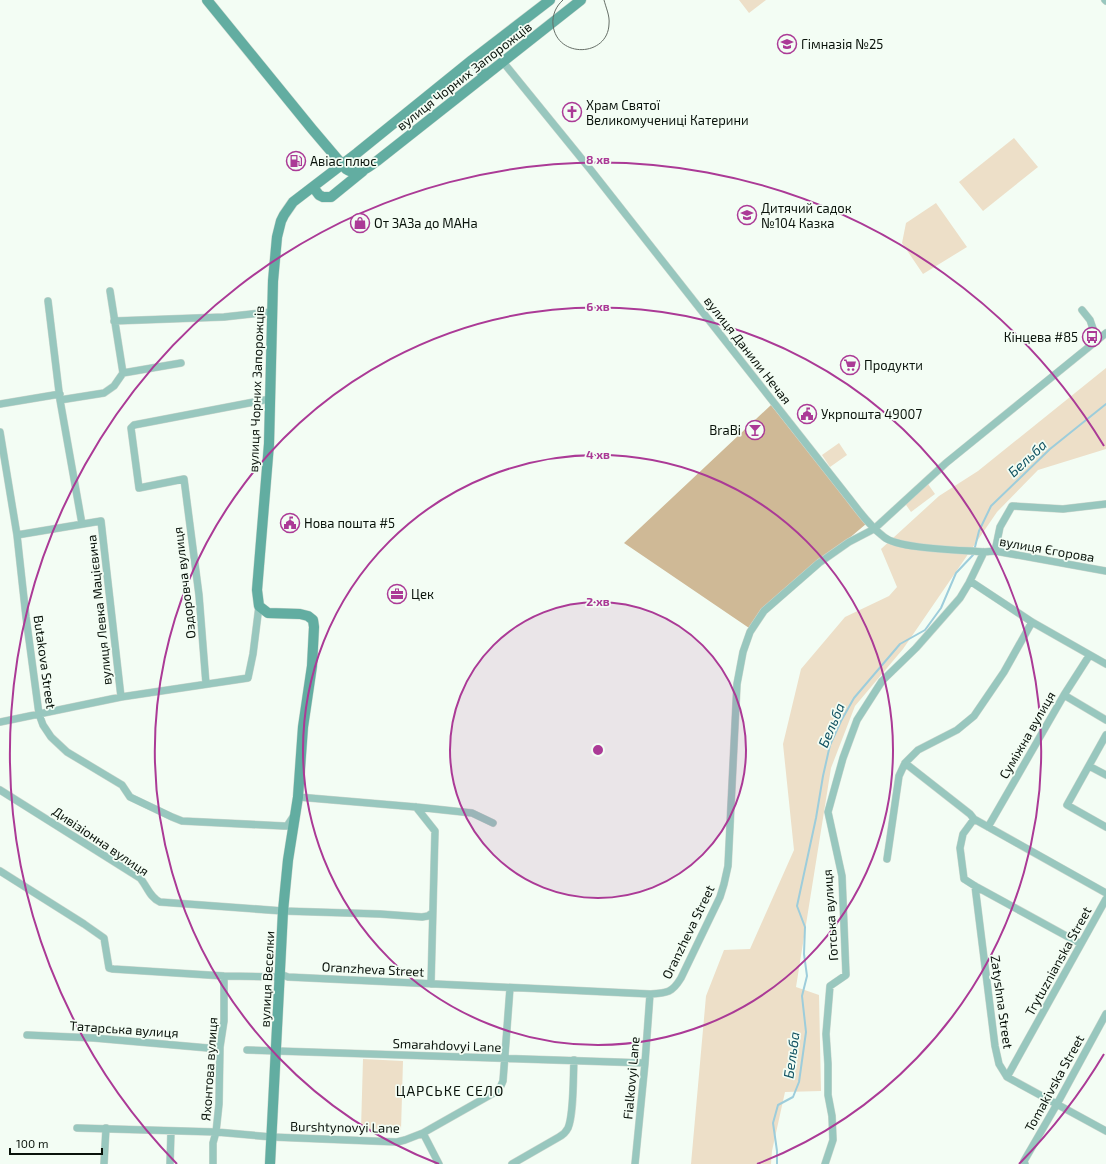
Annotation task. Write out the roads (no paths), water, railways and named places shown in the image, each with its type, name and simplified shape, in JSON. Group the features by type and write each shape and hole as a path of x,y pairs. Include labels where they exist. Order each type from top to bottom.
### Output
{"street":[{"path":"207,0 342,164 351,172 358,173 364,171"},
{"name":"вулиця Чорних Запорожців","path":"206,684 248,678 254,654 259,606 257,590 269,444 271,312 276,247 281,221 293,202 550,0"},
{"name":"вулиця Чорних Запорожців","path":"313,187 319,195 323,197 331,197 581,0"},
{"path":"472,60 485,76"},
{"name":"вулиця Данили Нечая","path":"504,62 874,529 885,538 905,545 969,551"},
{"path":"0,404 104,393 114,386 123,373 110,291"},
{"name":"вулиця Левка Мацієвича","path":"48,301 60,397 82,524 101,521 121,697"},
{"path":"1082,310 1090,320 1097,340"},
{"path":"114,321 224,317 271,312"},
{"path":"874,529 946,464 1106,333"},
{"path":"123,373 181,362"},
{"name":"Оздоровча вулиця","path":"206,684 199,596 184,479 139,488 131,428 132,425 270,399"},
{"name":"Butakova Street","path":"0,432 17,535 39,714 43,725 51,737 67,752 122,785 130,797 182,821 287,826 295,813"},
{"path":"995,552 1000,527 1012,506 1063,509 1106,504"},
{"path":"17,535 82,524"},
{"name":"Oranzheva Street","path":"0,871 104,938 109,968 117,970 224,976 280,976 650,994 666,993 673,989 676,985 720,897 724,884 728,866 737,684 743,652 750,632 764,611 814,567 849,542 874,529"},
{"name":"вулиця Єгорова","path":"969,551 995,552 1106,571"},
{"name":"Готська вулиця","path":"825,1164 832,1140 832,1116 828,1095 826,1034 830,986 846,975 842,876 828,812 843,758 857,720 882,681 921,644 960,598 970,581 981,552"},
{"path":"970,581 1032,622 1089,656 1106,664"},
{"path":"259,606 268,613 300,614 308,616 313,620 312,666 303,727 298,797 472,813 493,823"},
{"path":"887,859 899,776 904,763 918,750 957,730 974,716 1004,672 1032,622"},
{"name":"Суміжна вулиця","path":"988,827 1064,695 1089,656"},
{"path":"0,722 121,697 206,684"},
{"path":"1064,695 1106,720"},
{"path":"1106,735 1067,805 1106,827"},
{"path":"904,763 970,814 974,819 1106,893"},
{"path":"1089,766 1106,775"},
{"name":"Дивізіонна вулиця","path":"0,790 140,878 146,884 155,900 160,902 283,911"},
{"name":"вулиця Веселки","path":"270,1164 283,911 288,860 298,797"},
{"path":"416,807 435,830 431,984"},
{"path":"974,819 963,834 960,848 964,878 975,886 1081,944"},
{"name":"Zatyshna Street","path":"975,886 995,1046 999,1064 1007,1077"},
{"name":"Trytuznianska Street","path":"1007,1077 1106,899"},
{"path":"283,911 422,917 428,916 432,913"},
{"name":"Яхонтова вулиця","path":"213,1164 213,1143 216,1132 219,1104 220,1048 224,1020 224,976"},
{"name":"Burshtynovyi Lane","path":"77,1128 216,1132 272,1137 397,1142 405,1140 423,1133 499,1090 503,1081 510,988"},
{"name":"Fialkovyi Lane","path":"635,1164 646,1063 650,994"},
{"name":"Tomakivska Street","path":"1025,1164 1024,1160 1057,1104 1106,1014"},
{"name":"Татарська вулиця","path":"27,1035 220,1048"},
{"name":"Smarahdovyi Lane","path":"247,1050 646,1063"},
{"path":"512,1164 559,1137 565,1133 568,1128 571,1118 574,1060"},
{"path":"1007,1077 1106,1131"},
{"path":"104,1164 106,1128"},
{"path":"170,1164 172,1131"},
{"path":"423,1133 439,1164"}],"waterway":[{"name":"Бельба","path":"777,1164 777,1151 773,1123 778,1105 793,1097 799,1082 806,1032 802,996 807,976 804,954 805,927 797,906 830,745 854,698 900,644 925,630 941,608 956,573 973,555 979,531 991,506 1050,449 1106,404"}],"tram line":[{"path":"563,0 556,8 553,18 553,25 557,36 563,44 582,50 592,48 600,43 606,35 609,21 604,0"}],"place":[{"name":"Гімназія №25","path":"787,44"},
{"name":"Храм Святої Великомучениці Катерини","path":"572,112"},
{"name":"Авіас плюс","path":"296,161"},
{"name":"Дитячий садок №104 Казка","path":"747,215"},
{"name":"От ЗАЗа до МАНа","path":"360,223"},
{"name":"Кінцева #85","path":"1092,337"},
{"name":"Продукти","path":"850,365"},
{"name":"Укрпошта 49007","path":"807,414"},
{"name":"BraBi","path":"755,430"},
{"name":"Нова пошта #5","path":"290,523"},
{"name":"Цек","path":"397,594"}],"district":[{"name":"ЦАРСЬКЕ СЕЛО","path":"450,1090"}]}
